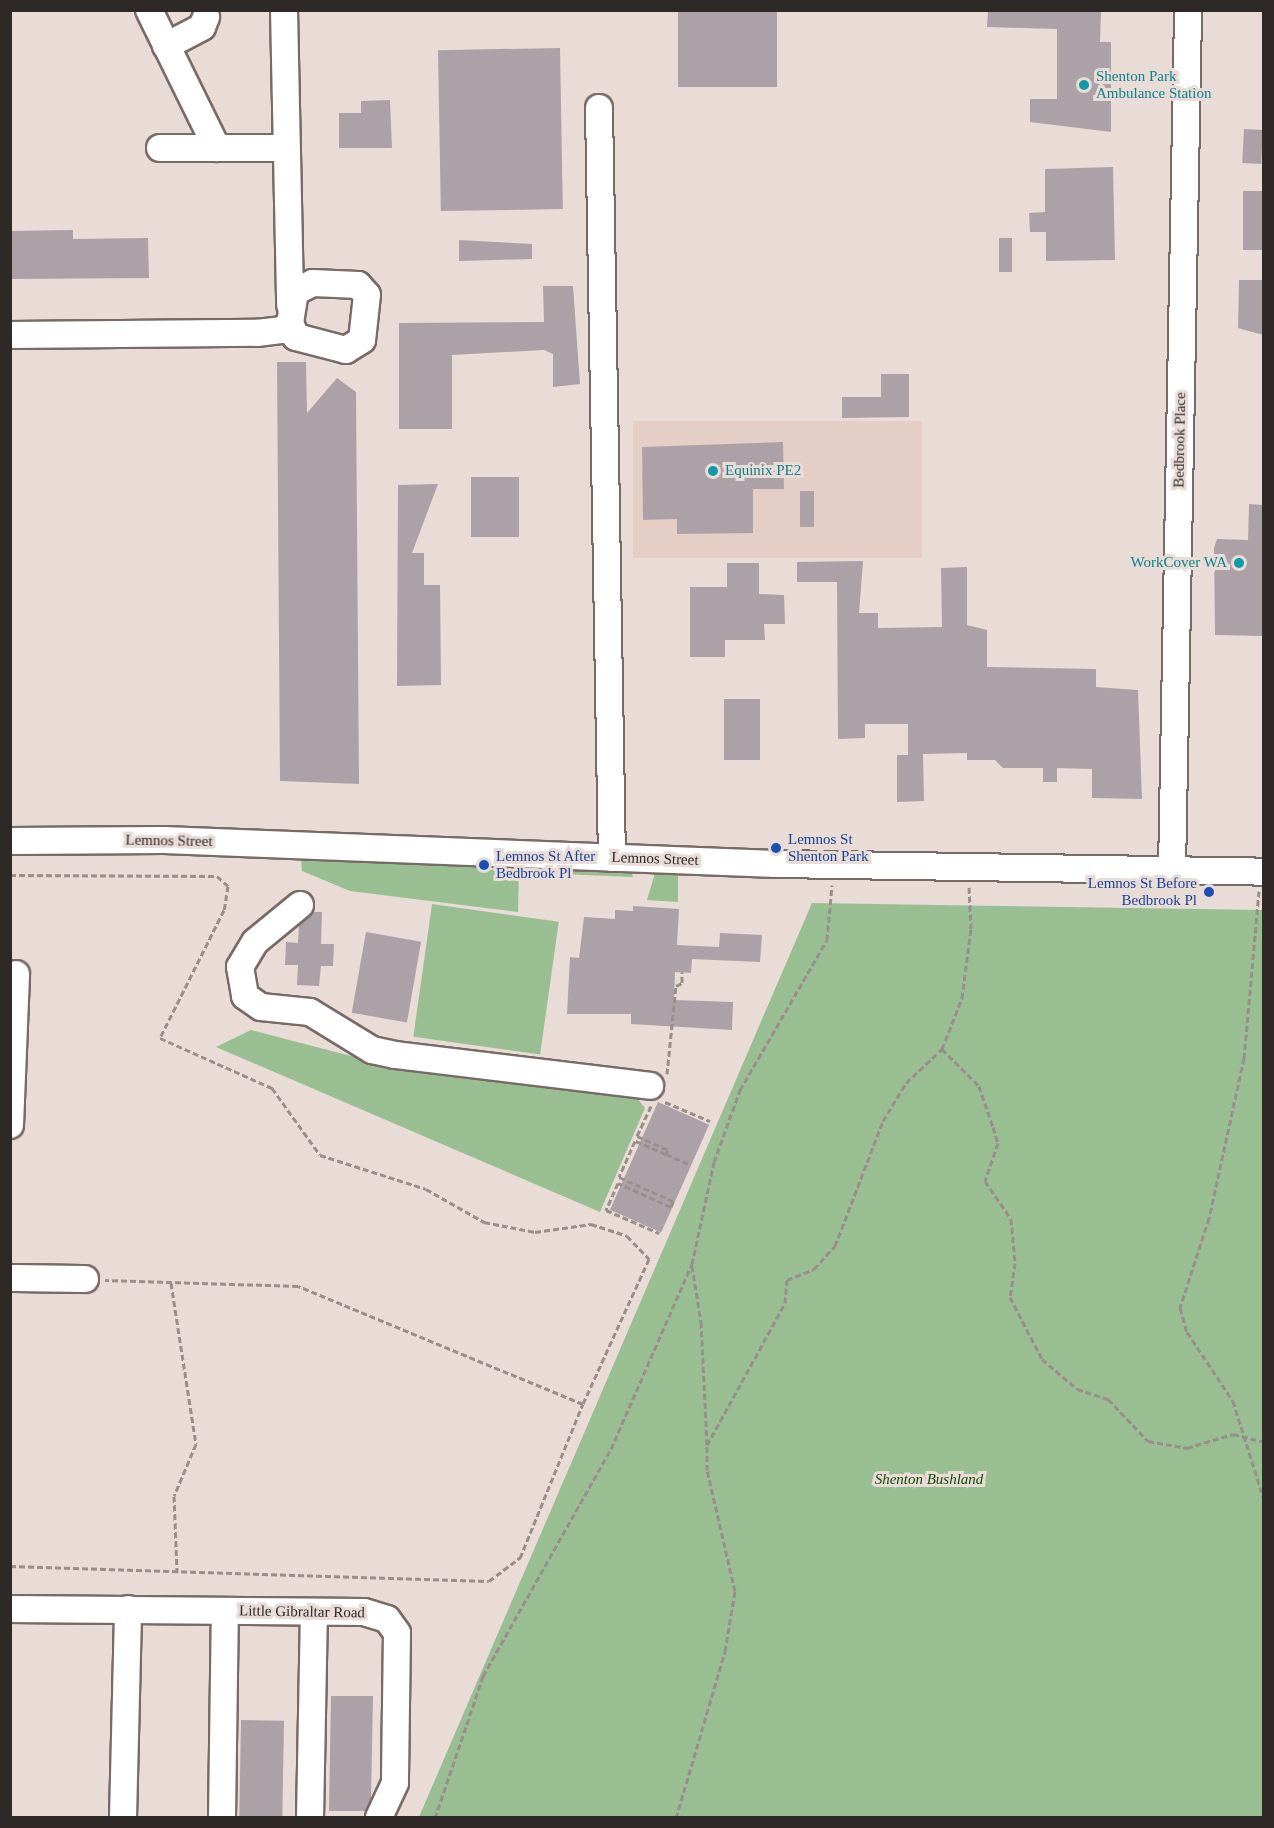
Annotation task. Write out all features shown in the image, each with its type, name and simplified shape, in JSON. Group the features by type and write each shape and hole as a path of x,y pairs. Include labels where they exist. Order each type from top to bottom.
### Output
{"street":[{"path":"149,10 217,148"},
{"path":"10,335 257,333 283,330 290,314 284,148 284,10"},
{"name":"Bedbrook Place","path":"1172,870 1188,10"},
{"path":"166,46 202,27 206,17"},
{"path":"599,108 612,858"},
{"path":"160,148 284,148"},
{"name":"Lemnos Street","path":"10,841 164,840 832,865 1261,872"},
{"path":"300,905 255,942 240,967 245,996 261,1007 310,1012 372,1050 395,1055 660,1090"},
{"path":"10,1125 16,974"},
{"path":"10,1278 85,1279"},
{"name":"Little Gibraltar Road","path":"10,1609 373,1613 387,1619 397,1633 395,1782 379,1818"},
{"path":"123,1818 128,1610"},
{"path":"222,1818 225,1611"},
{"path":"310,1818 314,1612"}],"path":[{"path":"435,1818 483,1676 611,1449 692,1264 714,1162 740,1089 826,940 832,865"},
{"path":"707,1445 785,1303 787,1280 814,1269 836,1246 883,1121 906,1083 942,1049 962,998 968,956 969,867"},
{"path":"1261,872 1244,1058 1209,1218 1180,1308 1188,1332 1233,1401 1242,1438 1263,1500"},
{"path":"10,875 217,876 228,886 224,910 160,1038 272,1088 320,1155 426,1189 484,1222 535,1232 591,1224 627,1236 649,1259 584,1404 520,1558 489,1581 10,1566"},
{"path":"666,1154 668,1150 637,1136 652,1101 660,1090 676,986 682,983 682,972"},
{"path":"942,1049 979,1086 993,1126 998,1143 985,1181 1011,1219 1015,1263 1010,1297 1042,1359 1077,1389 1108,1399 1148,1441 1187,1448 1220,1435 1263,1442"},
{"path":"660,1090 710,1121"},
{"path":"659,1233 606,1210 618,1183 671,1206 673,1201 619,1177 635,1142 691,1165"},
{"path":"676,1818 725,1652 735,1591 707,1470 701,1322 692,1264"},
{"path":"85,1279 298,1286 584,1404"},
{"path":"171,1283 196,1444 174,1496 177,1572"}],"shaded area":[{"path":"633,421 922,421 922,558 633,558"}],"green space":[{"path":"301,858 483,864 483,871 519,866 518,912 350,891 302,871"},
{"path":"541,867 631,872 633,877 537,873"},
{"path":"655,873 678,874 678,902 647,900"},
{"name":"Shenton Bushland","path":"812,903 1263,910 1263,1817 419,1817"},
{"path":"432,904 559,922 540,1055 413,1037"},
{"path":"251,1030 416,1073 627,1086 645,1108 600,1212 216,1047"}],"building":[{"path":"678,10 777,10 777,87 678,87"},
{"name":"Shenton Park Ambulance Station","path":"988,10 1101,10 1100,42 1111,42 1111,132 1030,122 1030,99 1057,99 1057,29 987,27"},
{"path":"560,48 563,209 441,211 438,50"},
{"path":"390,100 392,148 339,148 339,113 361,113 361,101"},
{"path":"1244,129 1263,130 1261,164 1242,163"},
{"path":"1113,167 1115,260 1046,261 1046,232 1030,232 1029,213 1045,212 1045,169"},
{"path":"1243,191 1263,191 1263,250 1243,250"},
{"path":"73,230 73,239 148,238 149,278 10,279 10,231"},
{"path":"999,238 1012,238 1012,272 999,272"},
{"path":"459,240 532,244 532,259 459,261"},
{"path":"1239,280 1263,280 1263,335 1238,328"},
{"path":"543,286 573,286 580,384 553,387 553,354 544,350 452,355 452,429 399,429 399,323 544,322"},
{"path":"277,362 306,362 307,413 337,378 356,392 359,784 280,781"},
{"path":"881,374 909,374 909,417 842,418 842,397 881,397"},
{"name":"Equinix PE2","path":"783,442 784,489 753,489 753,533 677,534 677,519 643,520 642,447"},
{"path":"471,477 519,477 519,537 471,537"},
{"path":"438,484 412,553 424,553 424,585 440,585 441,685 397,686 398,485"},
{"path":"800,491 814,491 814,527 800,527"},
{"name":"WorkCover WA","path":"1249,504 1263,505 1263,636 1215,635 1214,548 1217,539 1248,540"},
{"path":"863,561 859,613 878,613 878,628 942,627 941,568 967,567 967,625 987,630 987,667 1096,669 1096,687 1138,690 1142,799 1092,798 1092,769 1057,768 1057,782 1043,782 1043,768 1003,768 995,760 967,760 967,753 923,754 924,801 897,802 897,755 908,755 908,724 865,724 865,738 838,739 837,582 797,582 797,562"},
{"path":"727,563 759,563 759,594 784,595 785,624 764,624 765,640 725,640 725,657 690,657 690,587 727,587"},
{"path":"724,699 760,699 760,760 724,760"},
{"path":"633,906 679,909 677,945 719,947 720,933 762,935 760,962 692,959 691,973 675,972 674,1000 733,1002 732,1030 631,1024 631,1014 567,1014 570,957 579,958 584,917 615,919 615,910 633,911"},
{"path":"313,912 322,912 321,944 334,944 333,966 321,966 319,986 297,985 298,965 285,965 286,942 298,943 299,925"},
{"path":"366,932 421,942 407,1022 352,1013"},
{"path":"658,1102 709,1125 661,1233 610,1210"},
{"path":"331,1696 373,1696 371,1799 366,1811 329,1811"},
{"path":"241,1720 284,1721 282,1818 239,1818"}],"place":[{"name":"Shenton Park Ambulance Station","path":"1084,85"},
{"name":"Equinix PE2","path":"713,471"},
{"name":"WorkCover WA","path":"1239,563"},
{"name":"Lemnos St Shenton Park","path":"776,848"},
{"name":"Lemnos St After Bedbrook Pl","path":"484,865"},
{"name":"Lemnos St Before Bedbrook Pl","path":"1209,892"}]}
